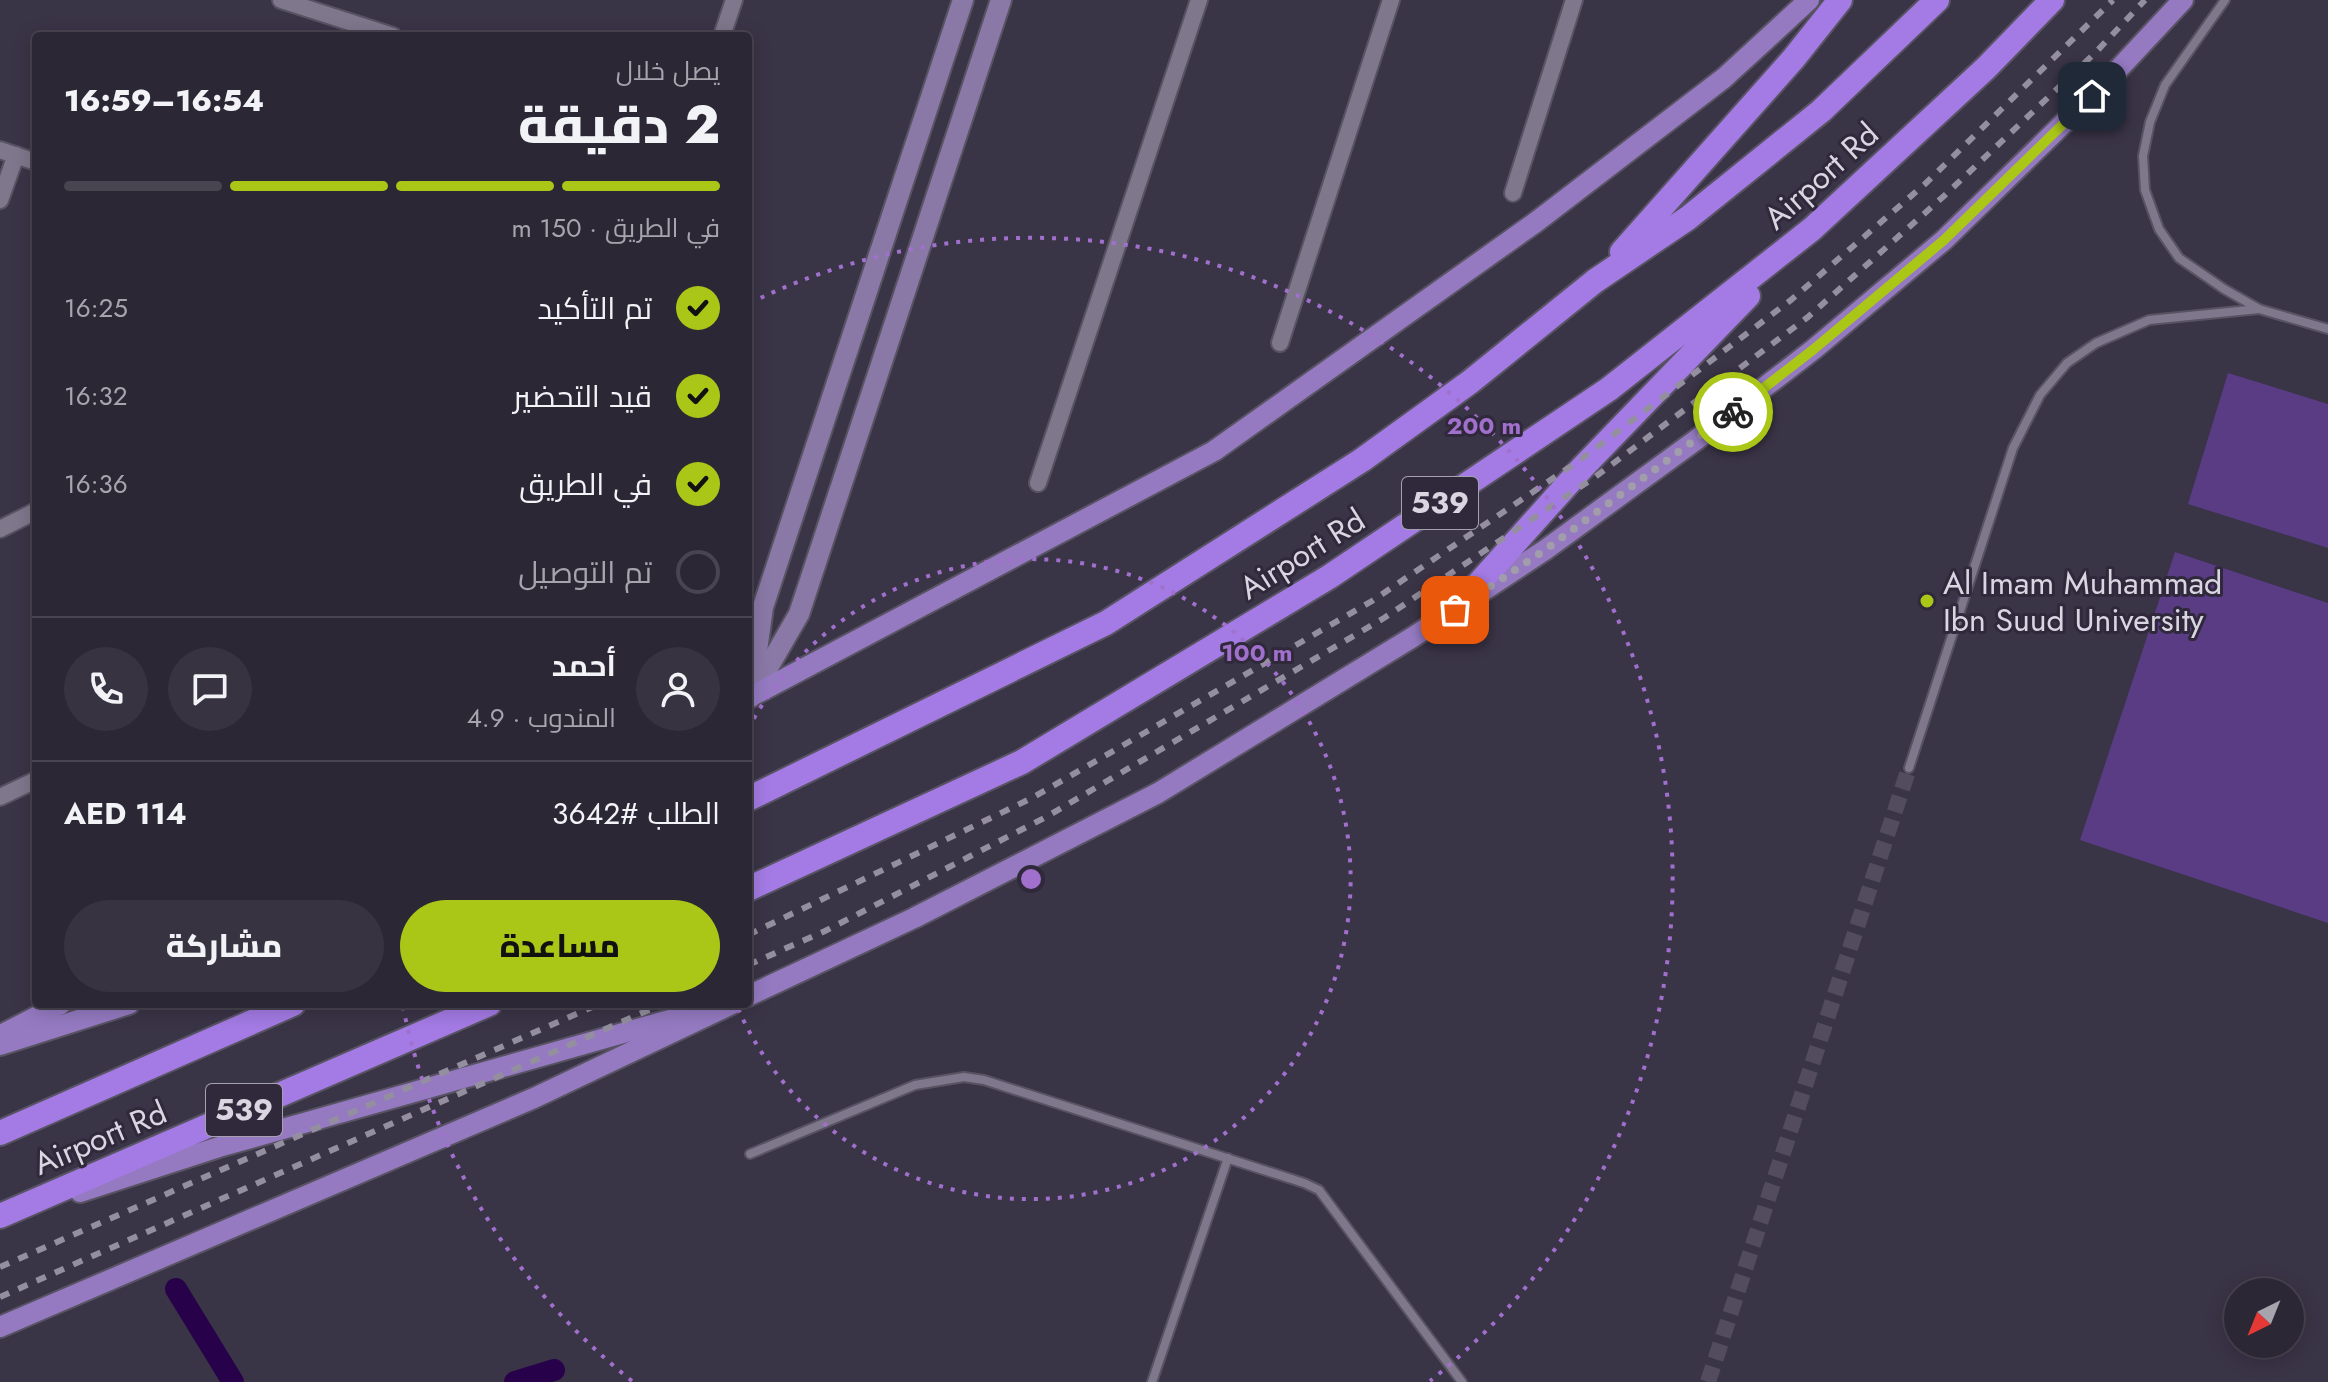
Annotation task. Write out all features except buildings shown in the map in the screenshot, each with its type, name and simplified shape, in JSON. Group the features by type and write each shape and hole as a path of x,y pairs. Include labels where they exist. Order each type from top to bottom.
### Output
{"highway":[{"path":"1595,281 1794,58 1840,0"},
{"name":"Airport Rd","path":"752,797 1106,623 1362,460 1470,382 1595,281 1688,218 1821,111 1937,0"},
{"name":"Airport Rd","path":"752,887 1022,762 1329,577 1609,389 1812,229 1986,68 2052,0"},
{"path":"1455,610 1582,468 1812,229"},
{"name":"Airport Rd","path":"0,1133 284,1008"},
{"name":"Airport Rd","path":"0,1217 480,1008"}],"main road":[{"path":"752,696 1214,451 1549,212 1724,78 1809,0"},
{"path":"752,994 914,918 1158,793 1455,610 1545,550 1814,349 1944,240 2113,75 2183,0"},
{"path":"752,785 860,745"},
{"path":"0,1035 53,1008"},
{"path":"0,1045 116,1008"},
{"path":"0,1217 219,1147 715,1008"},
{"path":"0,1327 534,1098 721,1008"}],"street":[{"path":"281,0 381,32"},
{"path":"723,32 734,0"},
{"path":"752,683 763,607 963,0"},
{"path":"752,694 799,614 1001,0"},
{"path":"1038,483 1199,0"},
{"path":"1280,343 1391,0"},
{"path":"1513,193 1574,0"},
{"path":"0,200 8,153 32,161"},
{"path":"0,529 32,513"},
{"path":"0,797 32,782"}],"lane":[{"path":"2225,0 2165,85 2150,122 2143,156 2145,190 2159,229 2179,258 2259,309 2328,329"},
{"path":"1909,768 2013,448 2040,395 2067,363 2096,343 2149,320 2259,309"},
{"path":"750,1154 915,1085 964,1077 984,1080 1228,1158 1304,1183 1326,1198 1462,1382"},
{"path":"1152,1382 1228,1158"}],"waterway":[{"path":"176,1289 233,1382"},
{"path":"515,1382 554,1370"}],"tunnel":[{"path":"1708,1382 1909,768"}],"railway":[{"path":"752,933 1032,798 1372,601 1580,460 1791,300 1925,184 2113,0"},
{"path":"752,963 825,931 1046,817 1384,618 1595,477 1808,317 1944,196 2096,52 2145,0"},
{"path":"0,1267 590,1008"},
{"path":"0,1297 653,1008"}],"way so far":[{"path":"1455,610 1545,550 1733,412"}],"place":[{"name":"Al Imam Muhammad Ibn Suud University","path":"1927,601"}],"route":[{"path":"1733,412 1944,240 2092,96"}]}
